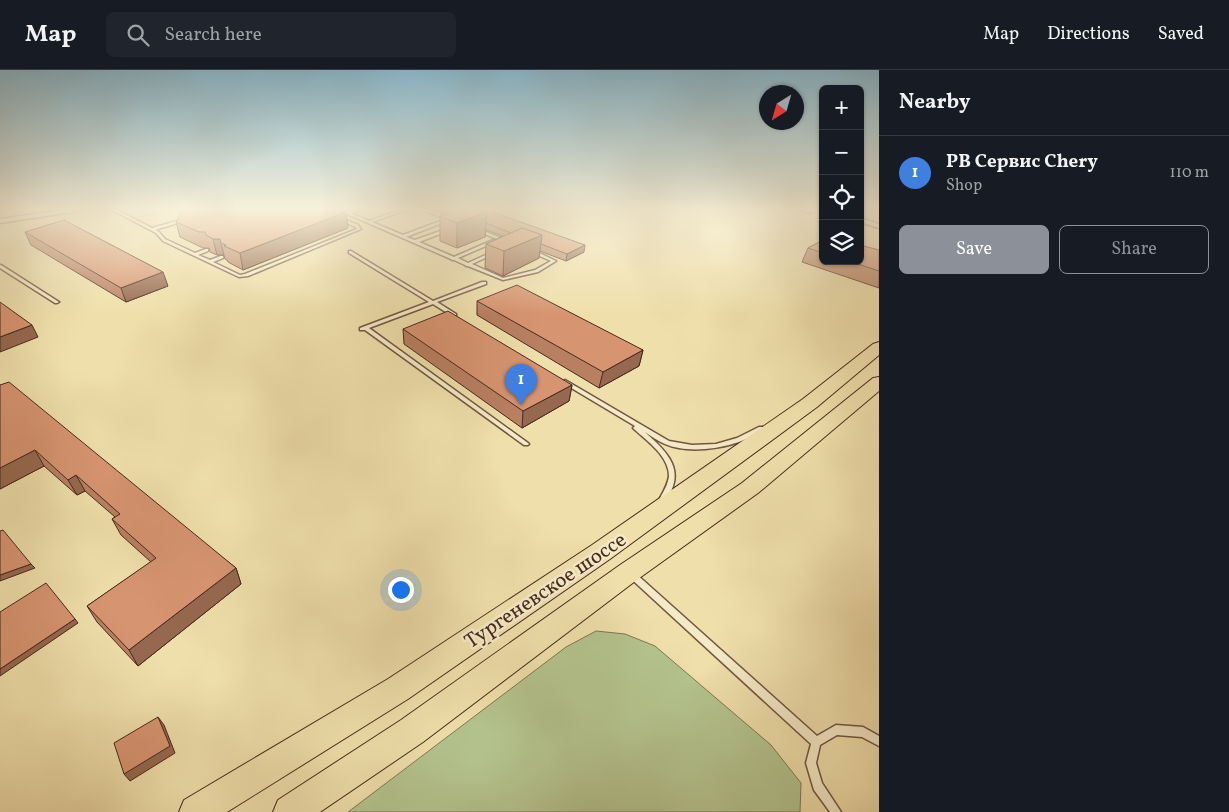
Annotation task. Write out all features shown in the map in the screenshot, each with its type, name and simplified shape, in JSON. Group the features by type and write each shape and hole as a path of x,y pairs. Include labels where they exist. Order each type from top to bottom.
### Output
{"highway":[{"name":"Тургеневское шоссе","path":"196,812 398,689 635,528 810,403 879,347"},
{"name":"Тургеневское шоссе","path":"290,812 412,731 629,572 750,488 879,382"}],"lane":[{"path":"173,245 235,275 243,276 320,245"},
{"path":"421,245 503,279 536,271 554,261 529,250"},
{"path":"454,259 487,245"},
{"path":"506,247 512,245"},
{"path":"194,255 207,250"},
{"path":"467,264 498,250"},
{"path":"350,252 458,317"},
{"path":"209,262 222,257"},
{"path":"0,266 58,302"},
{"path":"484,283 364,329 526,444"},
{"path":"556,377 667,443 682,447 707,447 734,442 810,403"},
{"path":"626,419 662,451 670,464 673,476 671,489 656,508 635,528"},
{"path":"629,572 816,742"},
{"path":"836,812 818,786 811,763 816,742 836,730 863,732 879,741"}],"green space":[{"path":"596,631 625,634 655,646 771,745 801,783 800,812 348,812 566,647"}],"building":[{"path":"47,245 111,245 163,272 121,288"},
{"path":"262,245 240,253 224,246"},
{"path":"488,245 519,245 504,251"},
{"path":"543,245 585,245 567,254"},
{"path":"819,245 819,252 808,248"},
{"path":"864,246 879,250 879,271 861,265 864,265"},
{"path":"517,285 643,350 603,372 477,301"},
{"path":"0,302 32,325 0,337"},
{"path":"448,311 572,385 523,411 403,329"},
{"path":"9,382 236,568 129,650 87,606 156,558 112,519 120,514 76,475 68,480 35,450 0,468 0,385"},
{"path":"3,530 31,564 0,575 0,531"},
{"path":"46,583 75,619 0,669 0,612"},
{"path":"158,717 170,746 124,774 114,743"}],"place":[{"name":"PB Сервис Chery","path":"521,405"}]}
